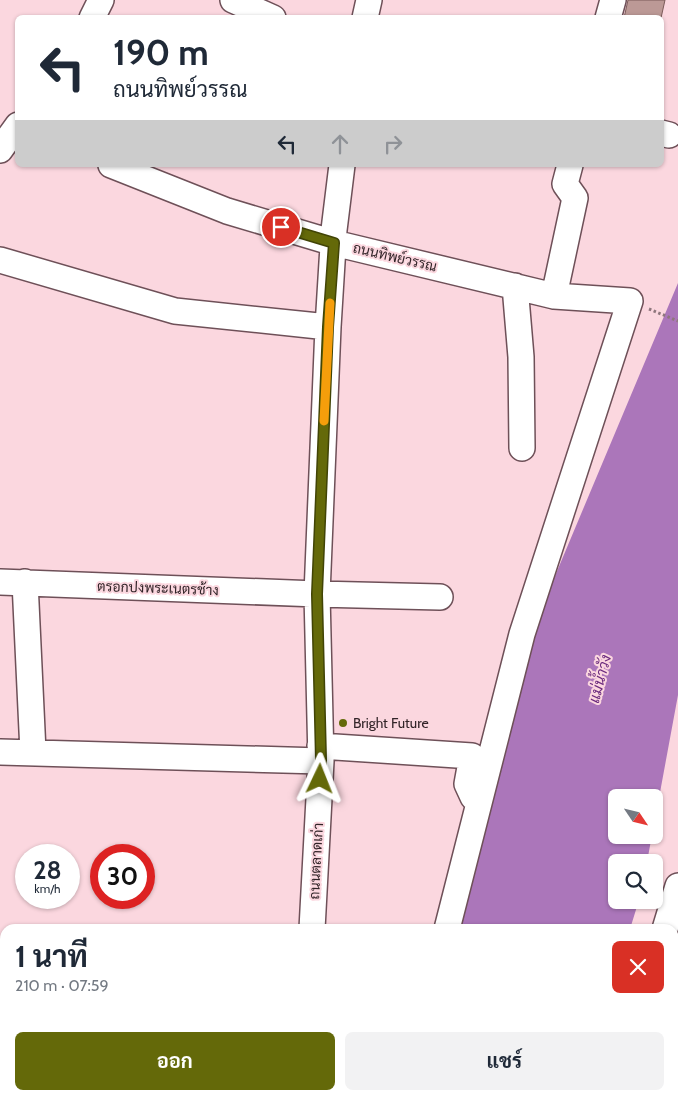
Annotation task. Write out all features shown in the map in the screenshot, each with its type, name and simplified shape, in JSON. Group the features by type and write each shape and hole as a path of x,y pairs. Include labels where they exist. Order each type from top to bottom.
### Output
{"street":[{"path":"94,15 101,0"},
{"path":"233,0 266,15"},
{"path":"366,15 369,0"},
{"path":"609,15 613,0"},
{"path":"0,150 13,126"},
{"name":"ถนนทิพย์วรรณ","path":"116,167 227,211 334,243 554,296 630,301"},
{"name":"ถนนตลาดเก่า","path":"312,924 320,753 317,594 328,327 342,167"},
{"path":"554,296 575,198 565,184 569,167"},
{"path":"0,260 175,311 328,327"},
{"path":"515,286 521,357 522,448"},
{"path":"448,924 522,634 630,301"},
{"name":"ตรอกปงพระเนตรช้าง","path":"0,582 440,597"},
{"path":"25,582 33,752"},
{"path":"0,752 320,753 472,756 467,784 477,810"},
{"path":"667,924 678,886"}],"path":[{"path":"630,301 678,321"}],"water":[{"name":"แม่น้ำวัง","path":"678,283 678,695 661,789 608,789 608,844 650,844 648,854 608,854 608,909 636,909 632,924 456,924 521,657"}],"building":[{"path":"628,0 665,0 662,15 625,15"}],"slow traffic":[{"path":"324,421 330,303"}],"place":[{"name":"Bright Future","path":"343,723"}],"route":[{"path":"281,227 334,243 328,327 317,594 320,779"}]}
